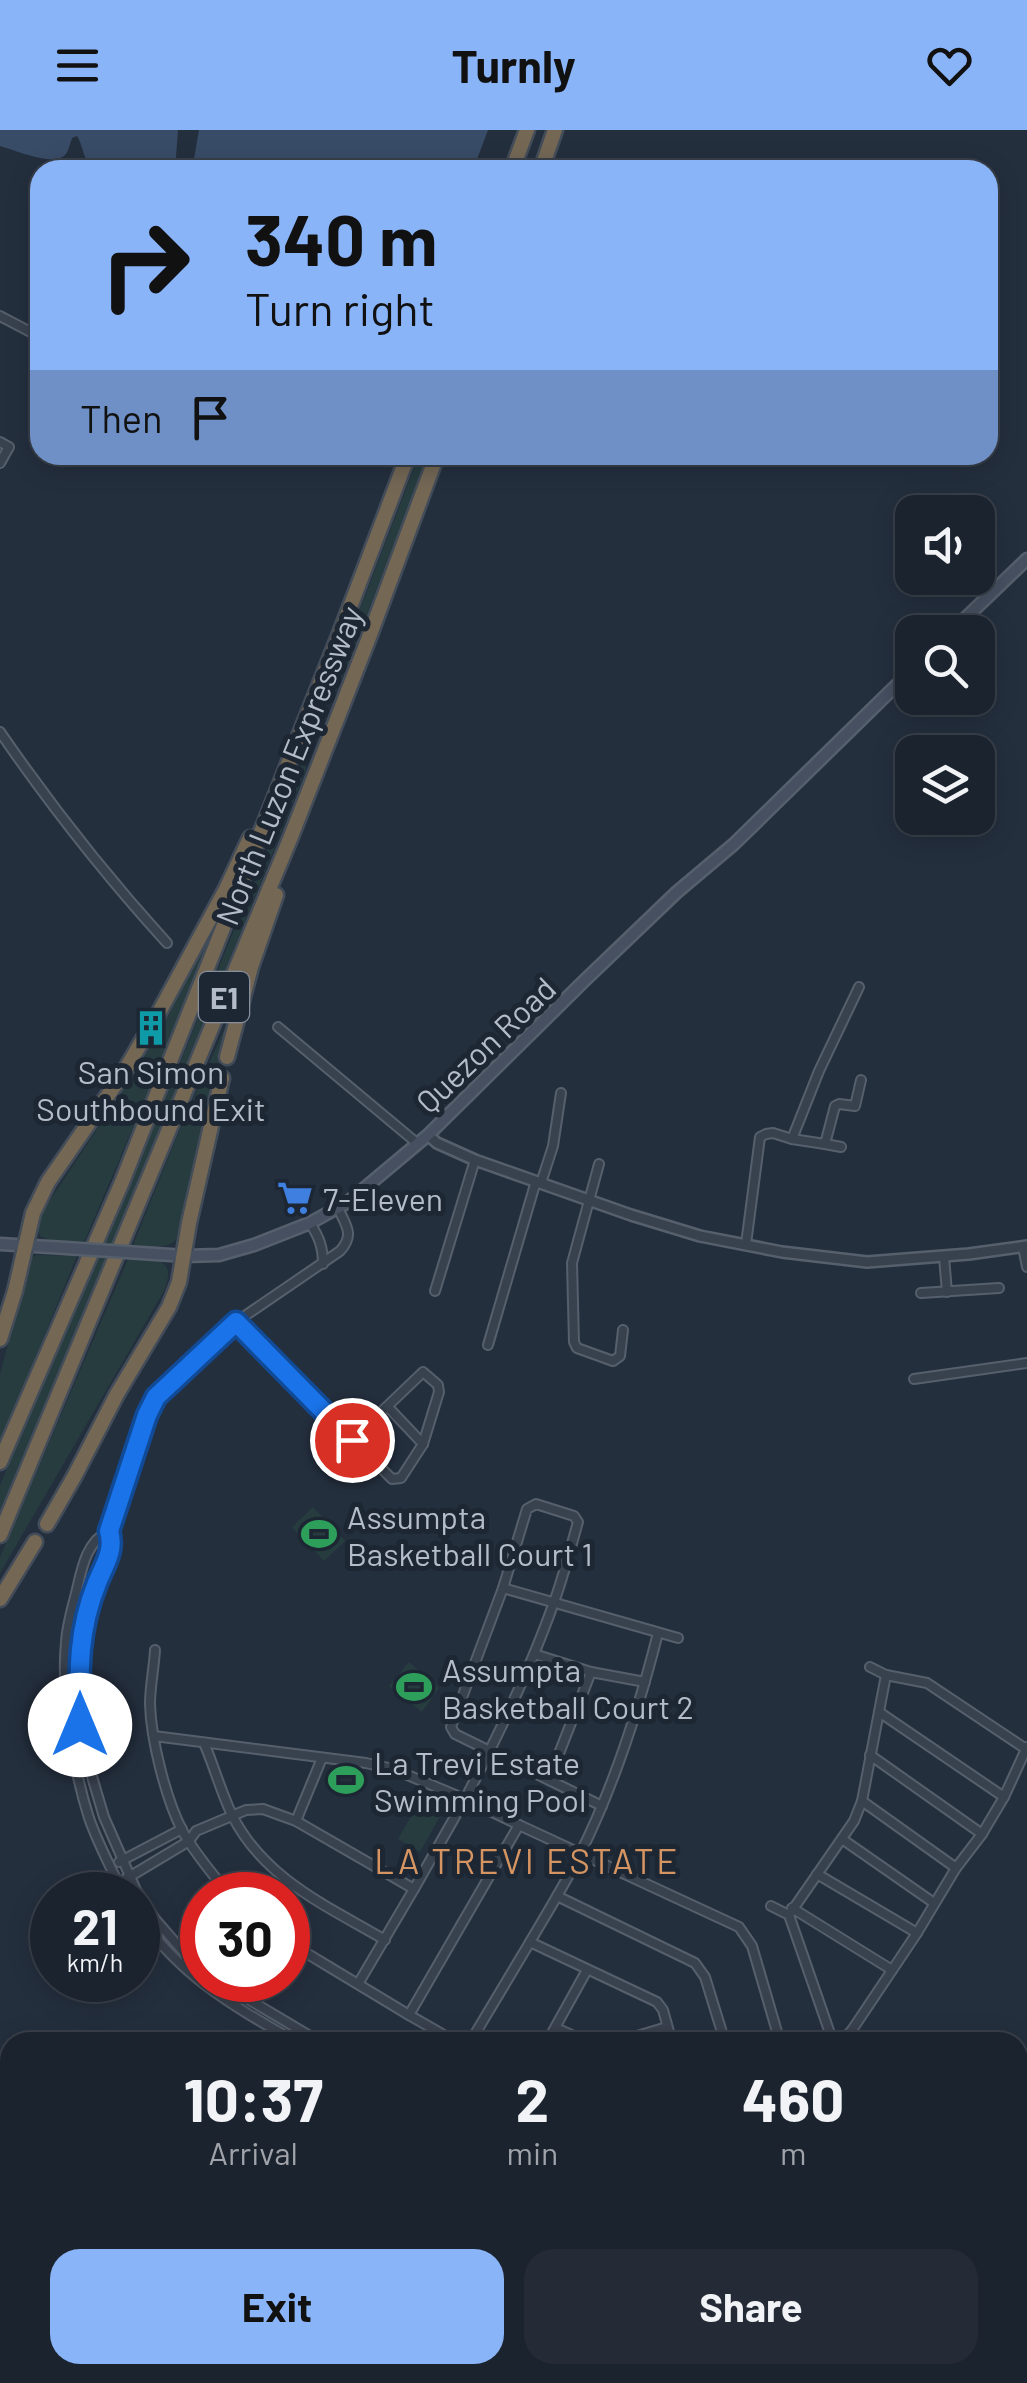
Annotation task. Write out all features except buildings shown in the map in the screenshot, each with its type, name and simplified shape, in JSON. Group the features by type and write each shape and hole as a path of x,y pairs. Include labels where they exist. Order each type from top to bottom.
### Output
{"highway":[{"path":"516,160 527,130"},
{"path":"544,160 555,130"},
{"name":"North Luzon Expressway","path":"0,1462 122,1182 404,465"},
{"name":"North Luzon Expressway","path":"0,1536 290,839 434,465"},
{"path":"156,1018 241,857 322,663 339,636"},
{"path":"227,1057 251,966 287,863 290,839"},
{"path":"0,1339 33,1213 48,1182 145,1036"},
{"path":"47,1524 179,1282 222,1078"},
{"path":"0,1599 36,1542"}],"main road":[{"path":"969,615 1027,559"},
{"name":"Quezon Road","path":"0,1244 219,1255 278,1238 338,1208 428,1135 584,981 734,844 895,687"}],"street":[{"path":"0,316 30,332"},
{"path":"0,442 8,447 0,463"},
{"path":"0,732 107,876 167,943"},
{"path":"792,1140 859,987"},
{"path":"278,1027 418,1144"},
{"path":"825,1144 835,1106 856,1106 861,1080"},
{"path":"488,1345 553,1146 561,1093"},
{"path":"746,1244 760,1137 773,1133 792,1140 841,1147"},
{"path":"428,1135 437,1144 474,1160 700,1236 800,1255 868,1262 1025,1247 1027,1267"},
{"path":"435,1291 474,1160"},
{"path":"599,1164 572,1263 574,1342 577,1348 613,1361 620,1356 623,1330"},
{"path":"128,1872 104,1817 80,1725 80,1642 111,1549 109,1531 156,1397 236,1322 340,1250 349,1232 338,1208"},
{"path":"310,1223 320,1238 322,1264"},
{"path":"944,1257 947,1292"},
{"path":"922,1293 999,1288"},
{"path":"236,1322 352,1440 392,1479 402,1478 424,1444 438,1386 423,1372 352,1440"},
{"path":"914,1379 1027,1362"},
{"path":"388,1407 424,1444"},
{"path":"358,1984 466,1799 491,1750 534,1654 554,1602 578,1522 574,1516 536,1504 527,1510 503,1588 451,1727 455,1734 491,1750 602,1806"},
{"path":"109,1531 95,1540 88,1552 66,1642 69,1719 76,1765 89,1819 113,1872"},
{"path":"88,1552 107,1562"},
{"path":"503,1588 678,1638"},
{"path":"75,1597 91,1600"},
{"path":"479,2032 580,1854 602,1806 658,1633"},
{"path":"155,1650 150,1702 169,1795 181,1829 212,1872"},
{"path":"534,1654 591,1672 645,1682"},
{"path":"850,2032 982,1834 1027,1748 926,1682 886,1675 870,1667"},
{"path":"549,1779 591,1672"},
{"path":"791,1911 854,1821 862,1801 886,1675"},
{"path":"880,1712 1004,1797"},
{"path":"154,1736 393,1769 739,1926 752,1946 777,2032"},
{"path":"204,1743 233,1816 254,1848 288,1883 385,1940"},
{"path":"870,1756 982,1834"},
{"path":"296,1822 322,1758"},
{"path":"862,1801 956,1868"},
{"path":"111,1867 181,1829 196,1831 246,1810 263,1809 296,1822 414,1889"},
{"path":"409,2015 520,1825"},
{"path":"137,1872 189,1841 196,1831"},
{"path":"842,1839 934,1903"},
{"path":"817,1874 918,1933"},
{"path":"557,1896 694,1963 705,1977 722,2032"},
{"path":"770,1906 791,1911 892,1970"},
{"path":"791,1911 831,2032"},
{"path":"160,1925 180,1948"},
{"path":"530,1942 657,2002 664,2010 669,2032"},
{"path":"160,1943 180,1966"},
{"path":"310,1955 438,2032"},
{"path":"554,2032 587,1970"},
{"path":"227,2002 279,2032"},
{"path":"252,2002 303,2032"},
{"path":"650,2032 667,2027"},
{"path":"556,2028 565,2032"}],"green space":[{"path":"415,465 424,465 346,669 330,697 330,688"},
{"path":"302,763 306,770 154,1147 0,1510 0,1485 171,1085"},
{"path":"218,916 84,1242 40,1236 35,1225 39,1217 170,1013"},
{"path":"232,1012 180,1234 166,1246 133,1245 184,1119"},
{"path":"36,1255 77,1256 0,1443 0,1375 29,1260"},
{"path":"128,1259 155,1260 166,1266 168,1280 164,1291 0,1573 0,1557"},
{"name":"Assumpta Basketball Court 1","path":"313,1507 345,1541 324,1561 292,1527"},
{"name":"Assumpta Basketball Court 2","path":"409,1662 439,1688 422,1712 389,1686"},
{"path":"421,1799 443,1811 420,1852 398,1839"}],"water":[{"path":"0,130 178,130 176,160 87,160 77,136 61,158 34,157 0,146"},
{"path":"199,130 488,130 477,160 194,160"}],"place":[{"name":"San Simon Southbound Exit","path":"151,1028"},
{"name":"7-Eleven","path":"295,1198"},
{"name":"Assumpta Basketball Court 1","path":"319,1534"},
{"name":"Assumpta Basketball Court 2","path":"414,1687"},
{"name":"La Trevi Estate Swimming Pool","path":"346,1780"}],"district":[{"name":"LA TREVI ESTATE","path":"527,1860"}],"route":[{"path":"80,1725 80,1642 91,1600 110,1557 109,1531 156,1397 236,1322 352,1440"}]}
